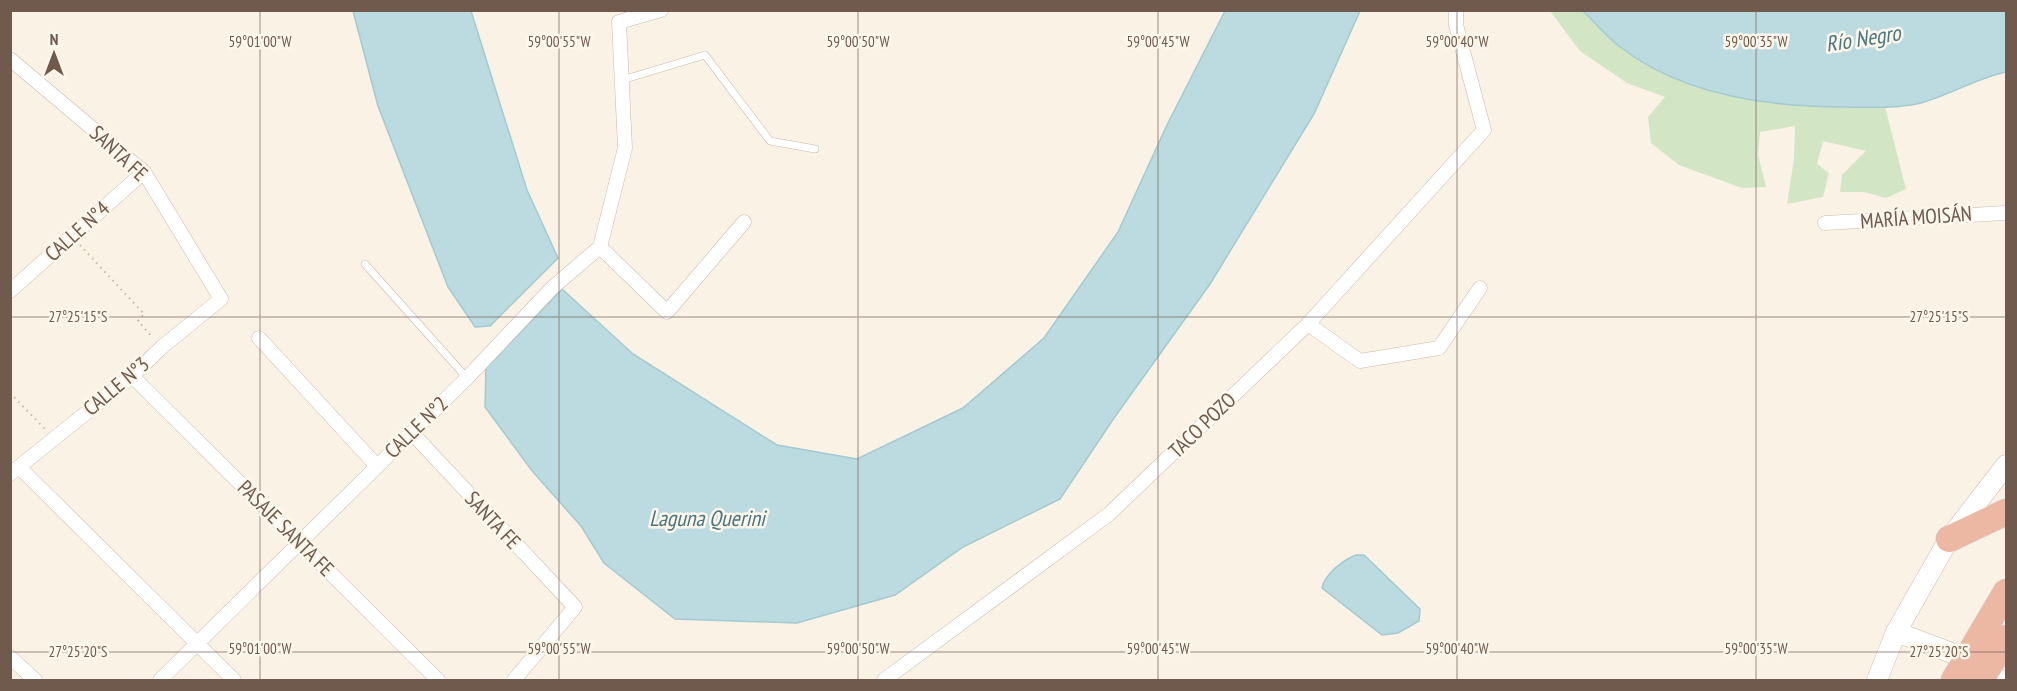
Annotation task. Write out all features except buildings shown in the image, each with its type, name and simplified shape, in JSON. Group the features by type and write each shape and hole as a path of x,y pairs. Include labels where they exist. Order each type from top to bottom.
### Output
{"highway":[{"path":"1949,539 2007,512"},
{"path":"1977,674 2007,592"},
{"path":"1977,674 2007,638"}],"street":[{"path":"661,10 616,16 625,148 600,247 667,312 744,222"},
{"name":"TACO POZO","path":"884,681 1109,514 1308,324 1484,130 1456,25 1456,10"},
{"name":"SANTA FE","path":"10,58 144,172 221,299"},
{"name":"CALLE N°4","path":"10,291 144,172"},
{"name":"MARÍA MOISÁN","path":"1825,223 2007,213"},
{"name":"CALLE N°2","path":"160,681 467,378 553,287 600,247"},
{"path":"1308,324 1360,361 1439,348 1480,288"},
{"name":"CALLE N°3","path":"15,470 132,376 162,346 221,299"},
{"path":"259,338 377,466"},
{"name":"PASAJE SANTA FE","path":"132,376 438,681"},
{"name":"SANTA FE","path":"412,433 575,607 514,681"},
{"path":"1877,681 1896,632 1949,539 2007,465"},
{"path":"15,470 234,681"},
{"path":"1896,632 1977,674"},
{"path":"10,657 35,681"}],"lane":[{"path":"622,80 705,55 770,141 815,150"},
{"path":"365,264 467,378"}],"path":[{"path":"71,236 144,314 138,321 162,346"},
{"path":"10,393 53,438"}],"green space":[{"path":"1550,11 1583,11 1614,42 1648,66 1712,91 1746,99 1781,103 1885,107 1906,189 1886,198 1864,192 1840,192 1842,175 1866,151 1823,141 1817,164 1829,173 1823,197 1787,204 1794,159 1795,126 1760,132 1758,155 1766,187 1742,188 1679,165 1651,143 1648,117 1665,97 1627,83 1580,51"}],"water":[{"path":"353,11 471,11 527,190 558,258 490,326 475,327 448,287 378,106"},
{"name":"Laguna Querini","path":"1225,11 1360,11 1314,114 1210,284 1114,418 1060,499 963,547 895,595 797,623 675,619 604,563 581,526 533,472 485,407 486,368 562,289 633,354 777,445 857,459 963,408 1044,338 1118,232 1166,127"},
{"name":"Río Negro","path":"1583,11 2006,11 2006,72 1985,78 1932,100 1902,106 1814,106 1755,101 1697,87 1643,63 1614,42"},
{"path":"1356,555 1364,555 1420,609 1419,621 1398,633 1382,635 1322,588 1335,568"}]}
